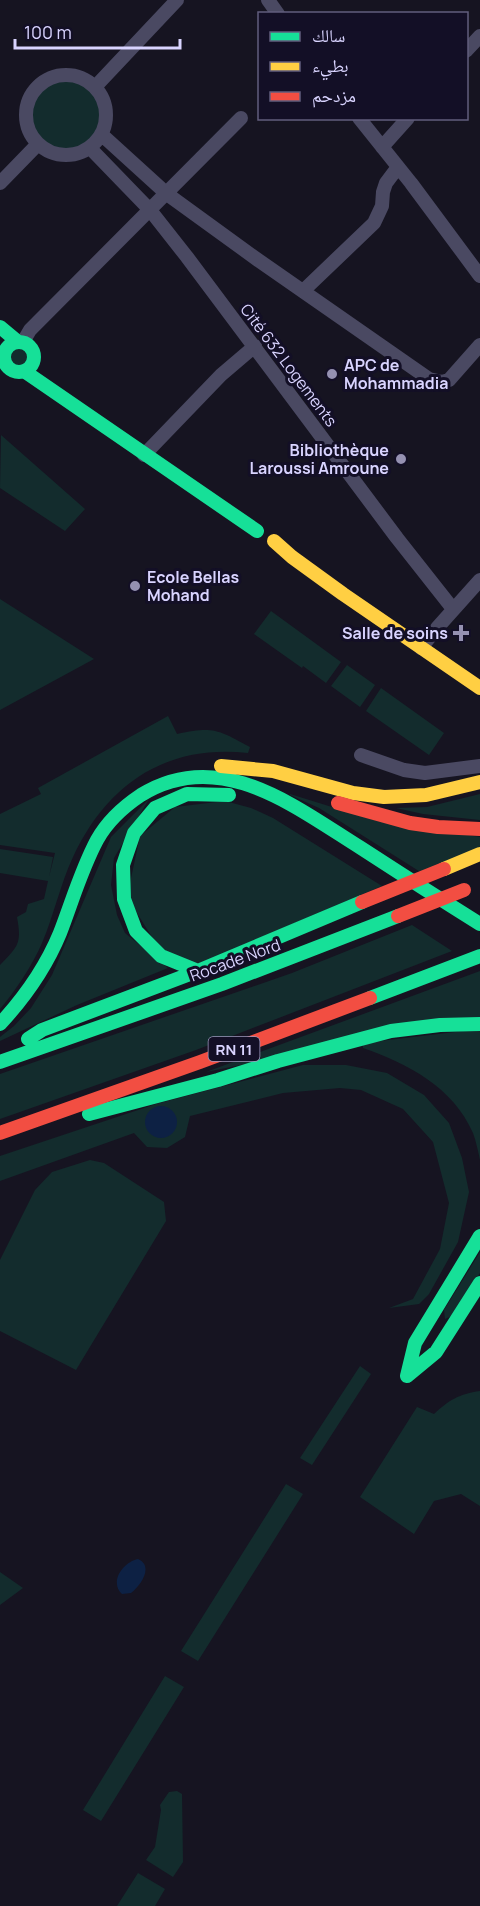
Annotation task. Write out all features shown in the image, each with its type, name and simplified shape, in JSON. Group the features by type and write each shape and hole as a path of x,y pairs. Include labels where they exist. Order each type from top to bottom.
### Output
{"main road":[{"path":"0,327 31,348 34,357 31,366 24,371 15,372 7,367 2,349 20,342"},
{"path":"24,371 263,540 292,557 480,688"},
{"path":"177,779 190,770 207,765 245,767 284,773 368,795 400,798 480,782"},
{"path":"0,1024 21,1000 46,962 65,920 80,875 101,833 117,814 142,794 161,784 194,776 224,773 241,775 393,819 438,827 480,829"},
{"path":"194,776 225,778 242,782 280,797 480,924"},
{"path":"198,971 184,968 160,955 138,932 130,917 123,894 122,869 125,854 129,841 140,824 153,810 164,803 183,796 208,792 244,799"},
{"path":"0,1061 42,1030 198,971 480,854"},
{"path":"381,879 440,917"},
{"name":"Rocade Nord","path":"0,1061 222,984 480,883"},
{"name":"RN 11","path":"0,1133 211,1058 473,958"},
{"path":"0,1138 218,1080 358,1039 414,1027 480,1024"},
{"path":"480,1236 416,1343 414,1366 436,1352 480,1283"},
{"path":"430,1317 450,1330"}],"street":[{"path":"94,87 177,0"},
{"path":"468,49 480,36"},
{"path":"66,75 84,79 101,96 105,107 106,118 102,134 90,148 80,153 69,156 47,152 30,135 26,116 29,98 47,79 66,75"},
{"path":"20,342 241,118"},
{"path":"361,120 480,276"},
{"path":"382,147 406,120"},
{"path":"102,134 167,194 418,372 435,381 449,380 480,345"},
{"path":"0,183 38,145"},
{"name":"Cité 632 Logements","path":"90,148 150,210 453,609"},
{"path":"303,291 374,223 382,206 386,183 398,167"},
{"path":"144,455 221,375 255,346"},
{"path":"421,648 480,580"},
{"path":"361,755 404,770 425,773 480,766"}],"green space":[{"path":"66,81 79,84 91,91 98,103 101,116 98,129 91,141 79,148 66,151 53,148 41,141 34,129 31,116 34,103 41,91 53,84"},
{"path":"19,346 27,349 30,357 27,365 19,368 11,365 8,357 11,349"},
{"path":"1,435 85,509 65,531 0,488"},
{"path":"0,599 94,659 0,710"},
{"path":"271,611 341,662 326,683 254,634"},
{"path":"347,665 375,685 360,707 331,686"},
{"path":"381,688 444,733 429,755 366,711"},
{"path":"168,716 177,734 200,730 223,733 250,747 248,753 218,752 191,755 166,763 142,774 103,809 87,831 73,857 38,952 23,978 0,1009 0,965 11,953 19,939 17,917 26,912 28,904 44,899 48,881 0,873 0,849 53,857 49,877 55,853 0,845 0,814 41,794 38,788"},
{"path":"290,794 377,821 480,837 480,850 422,873 319,808"},
{"path":"480,794 480,820 423,814 396,808 427,807"},
{"path":"149,799 114,858 111,885 117,915 125,933 168,968 77,1005 0,1041 0,1037 31,1008 52,975 111,837"},
{"path":"225,801 251,808 273,818 382,886 198,964 160,950 127,897 140,836 175,807"},
{"path":"412,925 452,951 196,1050 0,1119 0,1074 292,973"},
{"path":"480,971 480,1017 206,1072"},
{"path":"480,1029 480,1160 473,1133 454,1103 441,1090 412,1070 363,1048 363,1043"},
{"path":"303,1065 346,1065 387,1073 424,1095 449,1123 462,1158 469,1192 458,1242 429,1294 419,1304 389,1308 413,1299 440,1249 449,1203 433,1142 403,1109 361,1090 340,1088 283,1093 190,1116 185,1137 167,1148 147,1147 134,1133 0,1181 0,1156 156,1104"},
{"path":"90,1160 104,1163 164,1202 166,1221 76,1370 0,1331 0,1260 35,1190 52,1172"},
{"path":"480,1252 480,1273 454,1315 445,1319 444,1310"},
{"path":"360,1366 371,1374 312,1465 300,1458"},
{"path":"480,1391 480,1506 461,1494 434,1501 414,1534 360,1497 417,1407 434,1414 455,1398"},
{"path":"286,1484 303,1494 198,1661 181,1651"},
{"path":"0,1572 23,1588 0,1605"},
{"path":"165,1676 184,1687 101,1821 83,1810"},
{"path":"177,1791 182,1794 183,1862 173,1877 146,1860 155,1847 160,1805 169,1792"},
{"path":"138,1873 165,1889 155,1906 117,1906"}],"water":[{"path":"161,1106 172,1111 177,1122 172,1133 161,1138 150,1133 145,1122 150,1111"},
{"path":"138,1559 145,1566 144,1576 131,1593 122,1594 117,1584 119,1573 127,1564"}],"traffic: fast":[{"path":"0,327 18,342"},
{"path":"19,342 30,346 34,357 30,368 19,372 8,368 4,357 8,346 19,342"},
{"path":"24,371 257,531"},
{"path":"0,1024 18,1003 48,958 60,933 86,863 101,833 116,815 134,800 170,782 199,777 228,779 283,800 480,924"},
{"path":"198,971 161,956 136,931 124,899 123,865 134,833 155,808 187,794 229,795"},
{"path":"28,1039 42,1030 198,971 362,902"},
{"path":"0,1062 222,984 398,916"},
{"path":"370,998 480,956"},
{"path":"89,1114 391,1031 440,1025 480,1024"},
{"path":"407,1376 415,1343 480,1236"},
{"path":"407,1376 436,1352 480,1283"}],"traffic: slow":[{"path":"274,541 343,594 480,688"},
{"path":"221,766 273,771 353,793 384,797 426,795 480,782"},
{"path":"444,869 480,854"}],"traffic: jam":[{"path":"338,803 410,823 480,829"},
{"path":"362,902 444,869"},
{"path":"398,916 464,890"},
{"path":"0,1133 200,1062 370,998"}],"place":[{"name":"APC de Mohammadia","path":"332,374"},
{"name":"Bibliothèque Laroussi Amroune","path":"401,459"},
{"name":"Ecole Bellas Mohand","path":"135,586"},
{"name":"Salle de soins","path":"461,633"}]}
